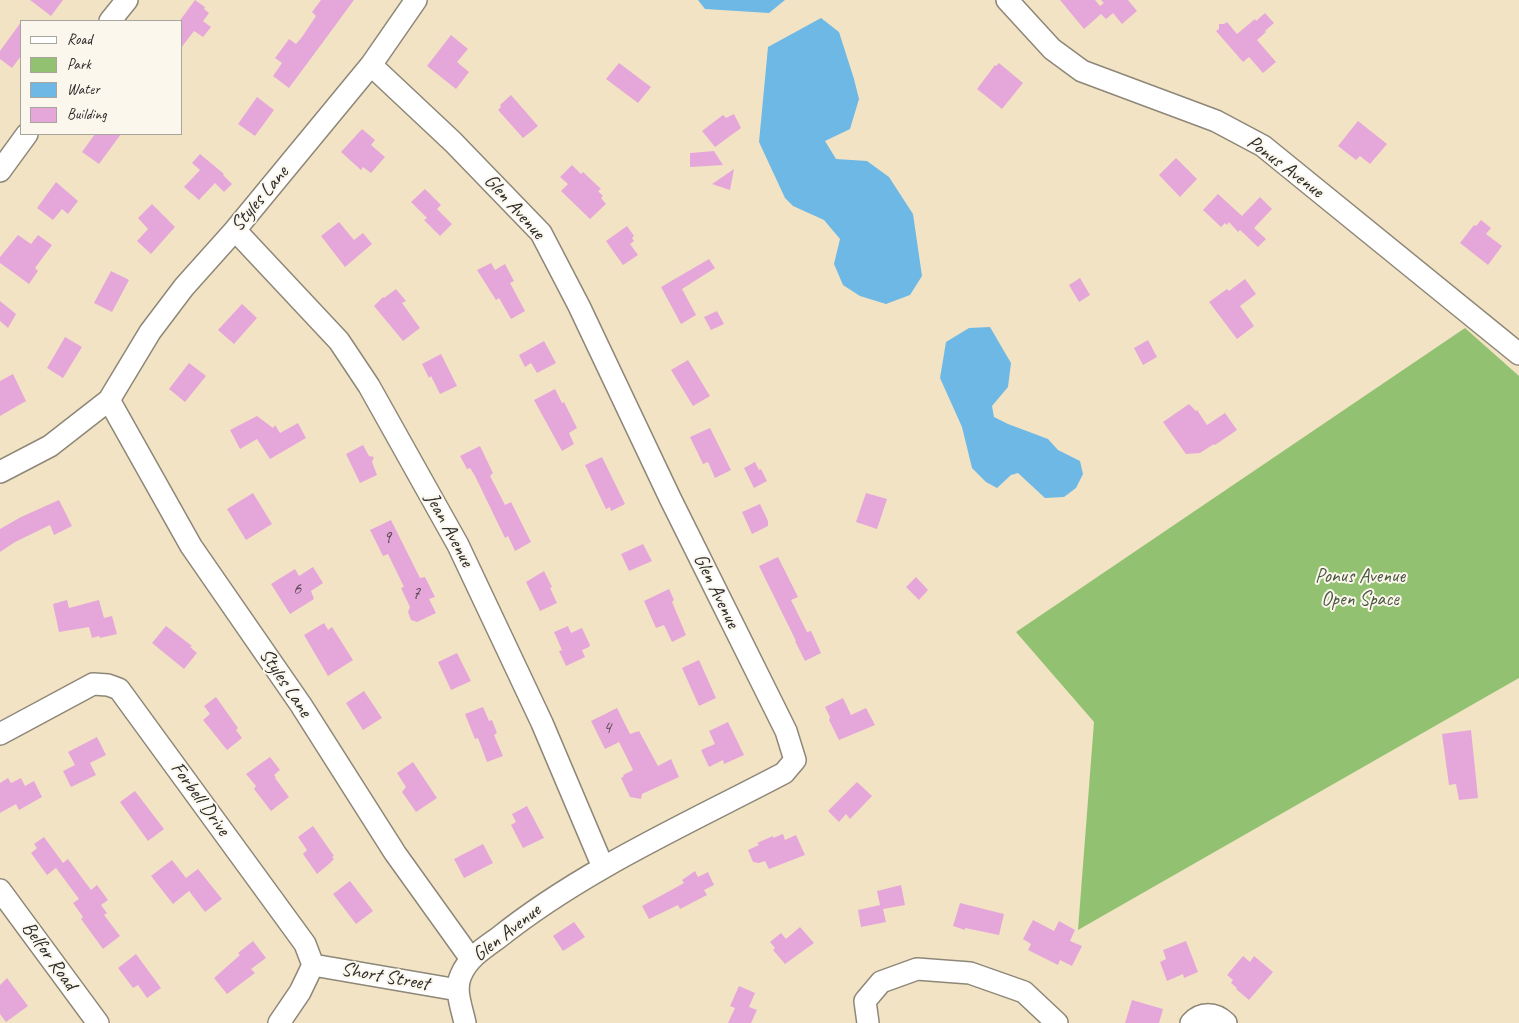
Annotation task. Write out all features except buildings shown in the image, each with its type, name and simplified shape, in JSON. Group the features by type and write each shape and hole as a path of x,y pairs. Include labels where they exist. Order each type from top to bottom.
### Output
{"street":[{"path":"111,20 127,0"},
{"name":"Styles Lane","path":"0,472 50,446 109,400 150,332 184,287 235,230 370,65 416,0"},
{"name":"Ponus Avenue","path":"1007,0 1052,50 1082,70 1216,121 1263,146 1519,354"},
{"name":"Glen Avenue","path":"370,65 460,149 541,233 580,306 670,498 786,731 795,760 784,774 603,868 530,912 471,959 460,975 458,990"},
{"path":"0,172 26,135"},
{"name":"Jean Avenue","path":"235,230 339,341 370,386 458,545 542,723 603,868"},
{"name":"Styles Lane","path":"109,400 191,546 301,705 396,852 471,959"},
{"name":"Forbell Drive","path":"0,734 94,684 119,690 305,944 313,965"},
{"name":"Belfor Road","path":"0,890 98,1023"},
{"path":"279,1023 300,992 313,965"},
{"name":"Short Street","path":"313,965 458,990"},
{"path":"868,1023 865,1001 881,982 917,969 970,973 1024,992 1056,1023"},
{"path":"458,990 465,1023"},
{"path":"1191,1023 1198,1017 1210,1014 1219,1017 1226,1023"}],"green space":[{"name":"Ponus Avenue Open Space","path":"1465,328 1519,376 1519,678 1078,930 1094,722 1016,632"}],"water":[{"path":"698,0 785,0 769,13 705,9"},
{"path":"821,18 839,32 859,99 850,129 825,141 836,159 867,161 889,177 913,214 922,276 910,295 886,304 860,296 843,285 834,264 840,239 824,220 793,206 785,198 759,142 768,47"},
{"path":"990,327 1011,363 1008,387 992,406 994,417 1048,439 1058,450 1080,461 1083,474 1076,488 1064,497 1045,498 1018,473 1011,475 997,488 986,482 972,468 962,427 940,378 946,342 969,328"}]}
